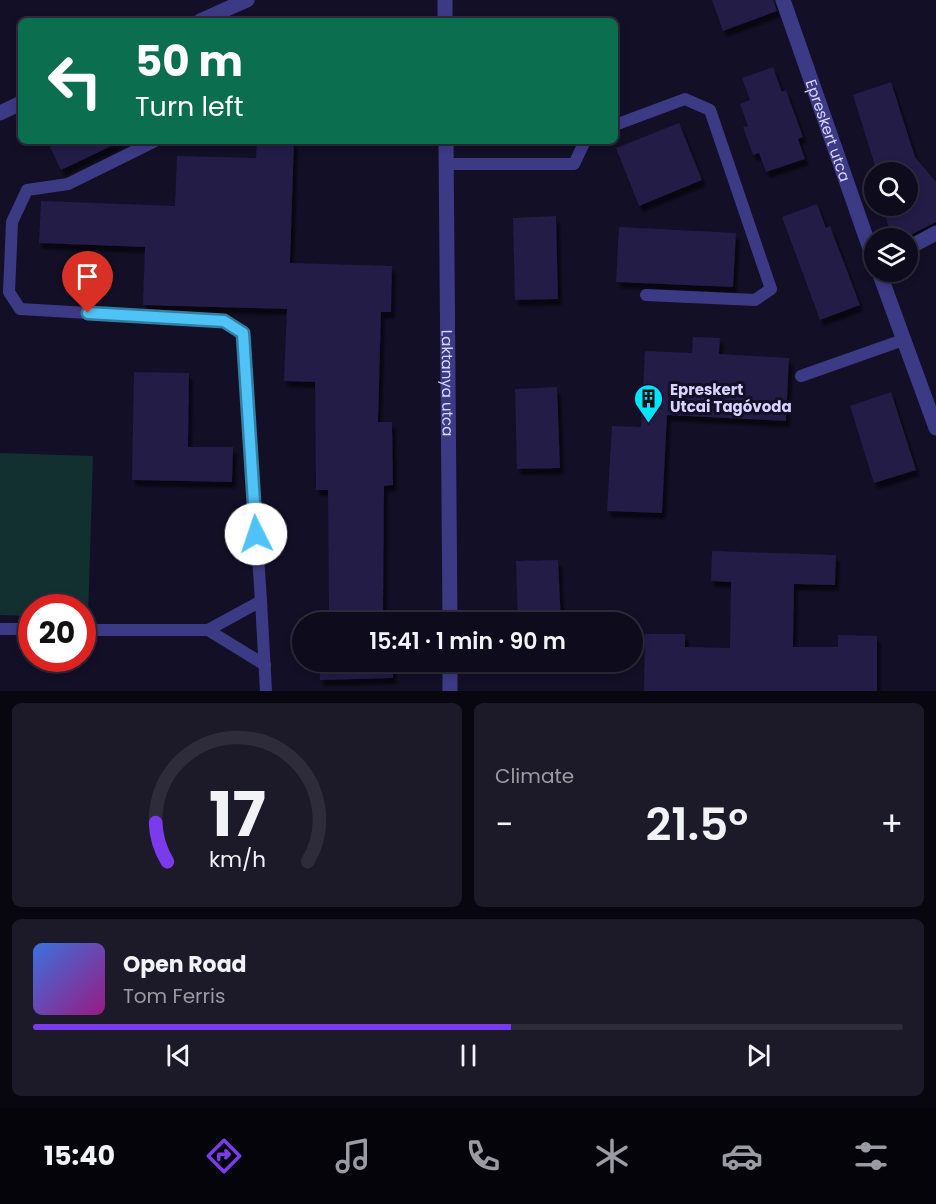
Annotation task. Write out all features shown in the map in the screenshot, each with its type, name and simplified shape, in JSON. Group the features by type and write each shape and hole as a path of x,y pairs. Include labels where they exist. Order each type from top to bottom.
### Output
{"street":[{"path":"207,18 247,0"},
{"path":"445,0 445,18"},
{"name":"Epreskert utca","path":"783,0 864,231"},
{"path":"0,113 18,104"},
{"name":"Laktanya utca","path":"446,144 450,612"},
{"path":"918,242 936,232"},
{"path":"883,282 936,428"},
{"path":"450,672 450,691"}],"lane":[{"path":"618,124 685,99 710,110 771,289 755,300 646,295"},
{"path":"149,144 68,184 27,190 12,222 9,292 20,309 224,321 243,333 266,691"},
{"path":"446,164 574,164 584,144"},
{"path":"801,376 903,340"},
{"path":"96,630 208,630 261,601"},
{"path":"0,629 18,630"},
{"path":"208,630 265,665"}],"green space":[{"path":"0,453 93,456 89,594 18,594 18,616 0,615"}],"building":[{"path":"712,0 773,0 777,11 723,31"},
{"path":"773,67 782,92 786,90 803,137 798,139 805,159 766,172 759,153 753,155 743,127 748,126 740,104 750,100 742,78"},
{"path":"891,82 915,157 936,182 936,222 918,231 918,228 889,228 885,216 918,216 918,162 874,162 853,95"},
{"path":"679,123 702,180 639,206 616,148"},
{"path":"48,144 116,144 61,170"},
{"path":"257,144 294,144 290,263 392,266 391,312 381,312 378,422 392,422 393,485 384,486 383,612 329,612 328,490 316,490 315,382 284,381 287,309 143,305 145,247 39,243 41,201 175,206 177,156 256,158"},
{"path":"817,204 826,228 830,226 860,305 820,320 782,217"},
{"path":"556,216 558,299 515,300 513,218"},
{"path":"619,227 736,233 733,287 616,282"},
{"name":"Epreskert Utcai Tagóvoda","path":"693,337 720,338 719,354 789,358 786,421 667,415 662,513 607,511 612,426 641,427 645,351 692,353"},
{"path":"134,372 189,373 188,447 233,447 232,482 132,480"},
{"path":"557,387 560,468 517,469 515,389"},
{"path":"891,392 916,470 874,483 850,406"},
{"path":"712,551 836,555 835,585 794,584 793,647 838,647 838,635 877,636 877,691 644,691 645,634 685,634 685,647 730,648 731,582 711,581"},
{"path":"558,560 561,612 518,612 516,561"},
{"path":"320,672 393,672 393,678 320,680"}],"place":[{"name":"Epreskert Utcai Tagóvoda","path":"649,424"}],"route":[{"path":"88,313 224,321 243,333 256,534"}]}
